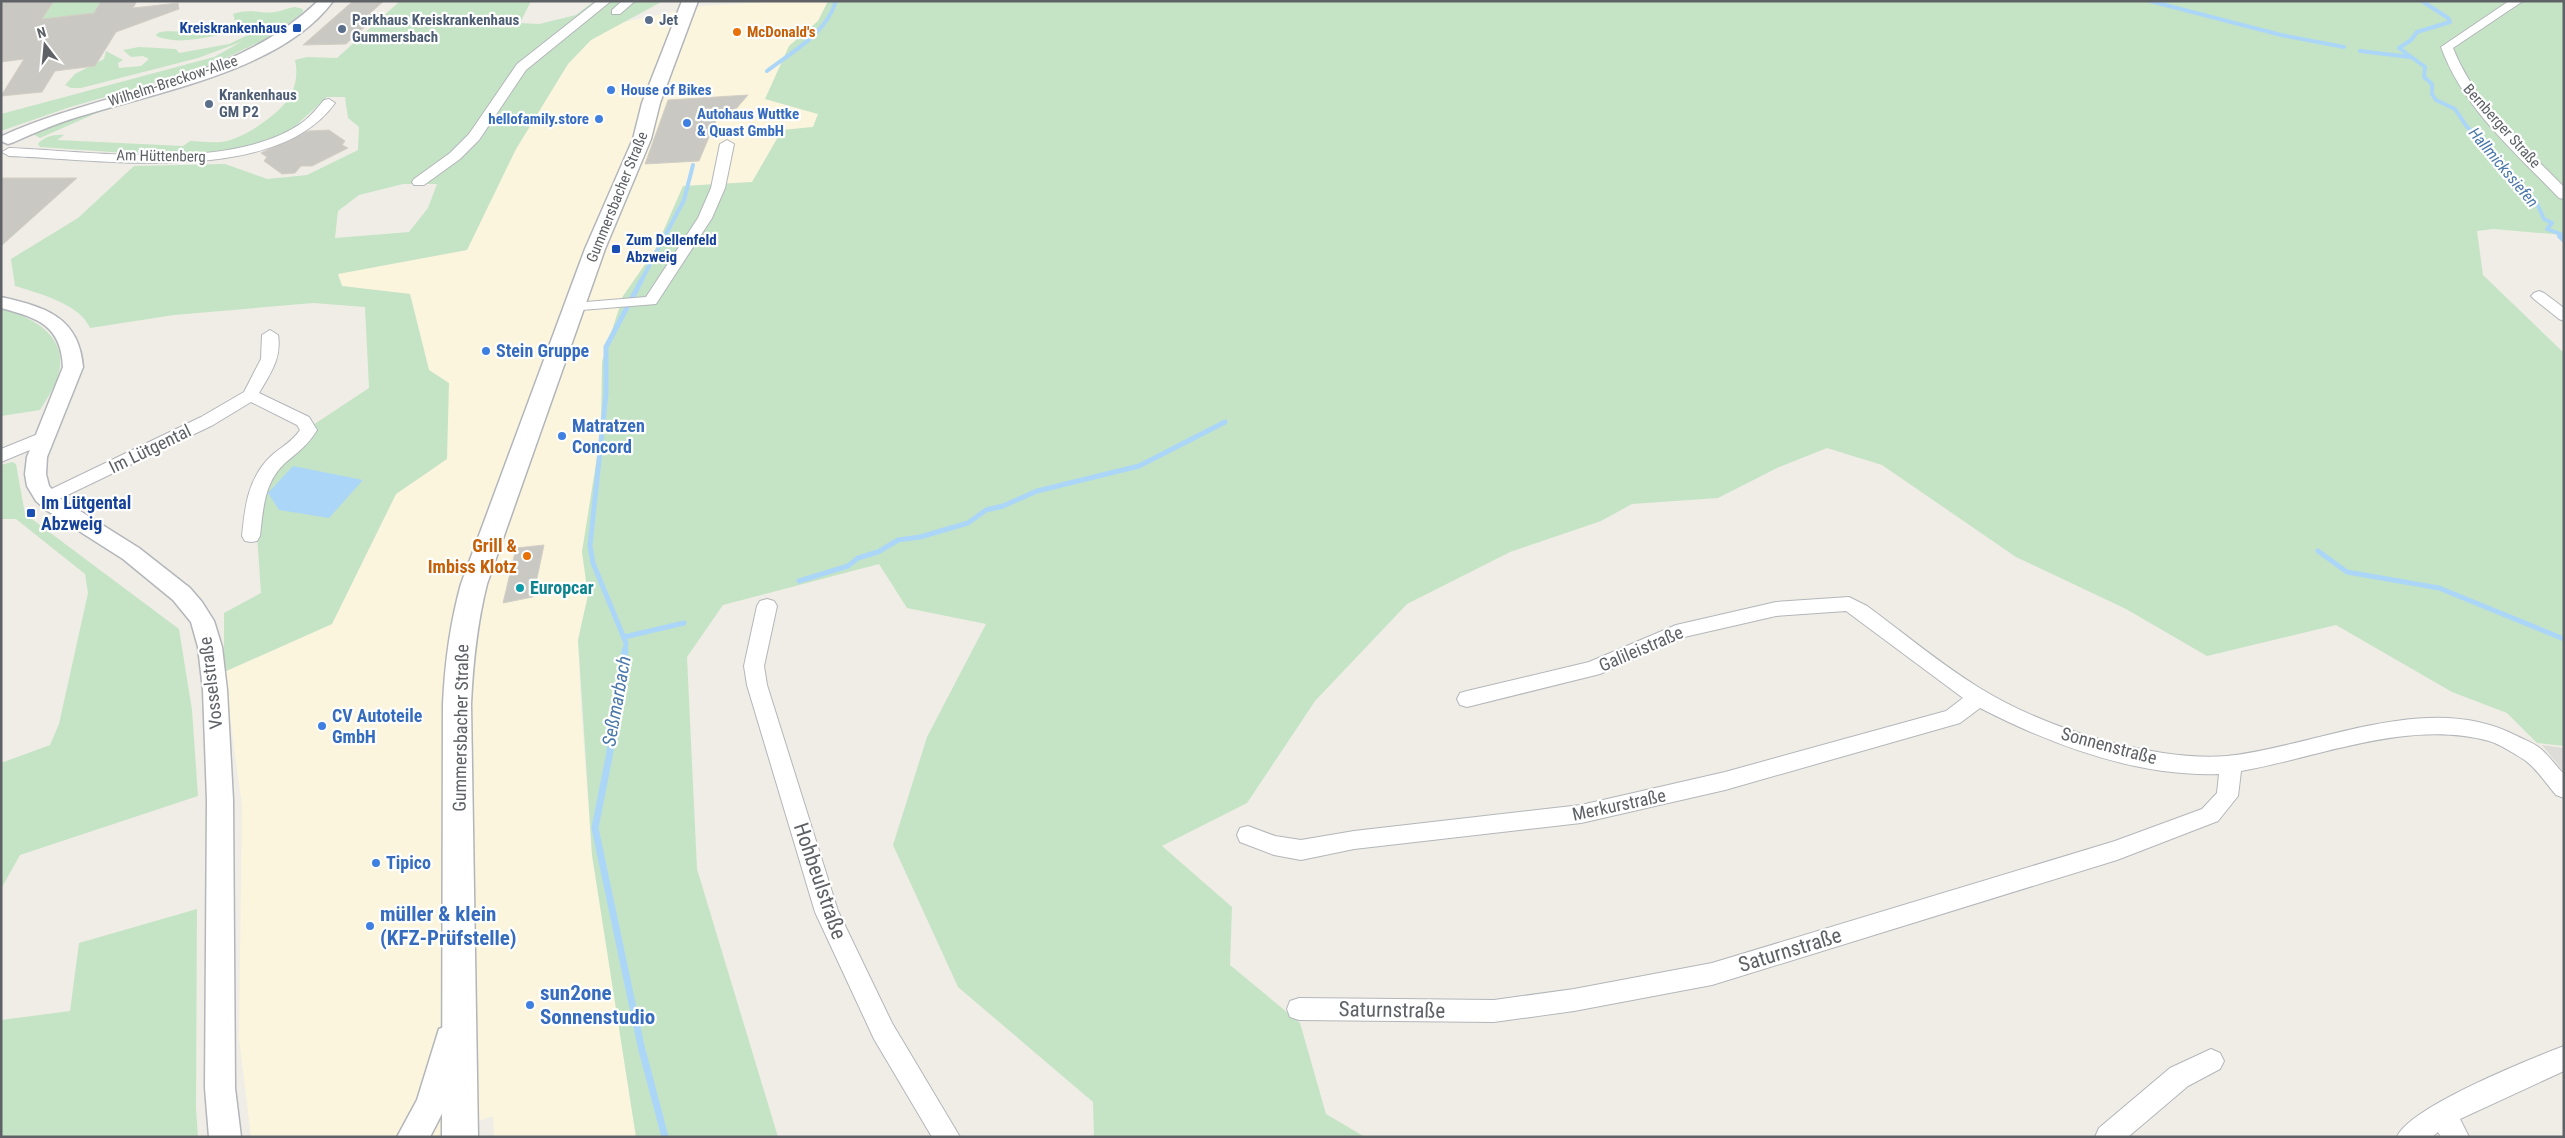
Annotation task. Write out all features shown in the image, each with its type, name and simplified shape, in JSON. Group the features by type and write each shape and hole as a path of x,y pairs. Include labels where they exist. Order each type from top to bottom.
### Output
{"main road":[{"name":"Gummersbacher Straße","path":"460,1137 458,704 460,648 464,618 491,534 595,249 642,139 651,103 690,1"}],"street":[{"name":"Wilhelm-Breckow-Allee","path":"5,146 69,114 196,77 246,58 269,47 313,17 326,1"},
{"path":"419,182 455,156 474,137 521,68 605,1"},
{"path":"616,12 630,1"},
{"name":"Bernberger Straße","path":"2517,1 2447,47 2458,78 2564,195"},
{"name":"Am Hüttenberg","path":"5,146 180,159 210,157 265,144 305,126 329,103"},
{"path":"574,308 651,301 705,218 718,188 727,144"},
{"path":"2538,296 2564,316"},
{"name":"Vosselstraße","path":"1,302 45,316 60,327 70,339 74,352 73,367 43,438 34,471 40,490 47,498 124,547 182,594 195,608 203,622 214,684 220,775 222,1080 226,1137"},
{"name":"Im Lütgental","path":"47,498 207,421 250,395 266,367 274,347 270,335"},
{"path":"250,395 303,421 309,430 299,446 278,460 256,491 251,536"},
{"path":"1,456 43,438"},
{"name":"Sonnenstraße","path":"1816,604 1849,604 1978,698 2049,730 2108,750 2162,761 2231,764 2351,737 2418,726 2451,724 2490,732 2521,747 2552,772 2564,789"},
{"name":"Galileistraße","path":"1467,699 1593,669 1676,632 1737,617 1816,604"},
{"name":"Hohbeulstraße","path":"767,606 754,666 757,685 827,912 883,1031 947,1137"},
{"name":"Merkurstraße","path":"1248,835 1274,845 1301,850 1354,840 1581,814 1724,781 1953,717 1978,698"},
{"name":"Saturnstraße","path":"1299,1008 1494,1011 1574,1000 1712,974 2117,850 2210,815 2227,796 2231,764"},
{"path":"412,1137 431,1106 444,1065 459,997"},
{"path":"2410,1137 2442,1114 2564,1058"},
{"path":"2108,1137 2179,1077 2210,1060"},
{"path":"2442,1114 2456,1137"}],"shaded area":[{"path":"784,1 828,1 818,21 789,46 765,99 818,114 813,127 782,130 752,182 683,186 655,250 623,296 602,362 601,432 582,552 588,595 578,640 592,855 636,1137 494,1137 493,1116 433,1137 251,1137 239,1038 242,806 224,672 332,624 396,494 447,459 429,370 410,294 342,286 337,273 467,250 516,149 568,64 591,40 624,22 701,6"},
{"path":"2542,745 2564,748 2564,772"}],"green space":[{"path":"54,1 101,1 94,13 42,19"},
{"path":"400,1 531,1 520,23 539,24 576,15 594,1 663,1 591,40 568,64 516,149 467,250 338,274 342,286 410,294 429,370 449,383 447,459 396,494 332,624 224,672 224,613 261,593 257,535 260,492 286,461 305,445 313,425 369,388 365,307 313,303 174,315 90,328 77,312 68,306 46,296 15,286 11,259 78,218 134,166 225,164 267,179 307,175 358,150 359,127 348,118 345,97 327,97 291,130 252,146 182,157 40,147 38,144 46,138 61,135 64,135 57,140 183,146 190,141 217,142 230,140 259,126 284,105 295,85 295,60 307,57 337,58","holes":["403,184 437,184 428,208 409,232 335,238 338,211 359,195"]},
{"path":"828,1 2564,1 2564,235 2493,229 2477,231 2483,275 2564,353 2564,746 2537,743 2507,713 2452,692 2336,625 2207,656 2126,609 2016,557 1882,465 1827,448 1777,468 1718,498 1632,504 1601,521 1510,552 1407,604 1315,701 1247,803 1162,846 1232,907 1230,965 1300,1023 1326,1114 1365,1137 1094,1137 1093,1102 958,987 893,845 927,737 986,624 907,608 879,564 723,605 687,657 697,869 778,1137 636,1137 592,855 578,640 588,595 582,552 601,432 602,362 623,296 655,250 683,186 752,182 782,130 813,127 818,114 765,99 789,46 818,21"},
{"path":"295,7 303,9 303,12 276,34 203,69 70,107 1,131 1,114 214,57 241,42 198,58 81,88 71,88 65,85 75,74 104,59 106,51 123,60 118,63 119,68 141,66 149,59 143,56 131,57 123,50 139,47 176,49 179,53 229,44 248,35 227,34 171,40 158,37 156,35 160,32 214,32 236,24 233,14 239,12 275,12"},
{"path":"172,89 99,112 40,138 33,134 55,123"},
{"path":"1,309 38,324 55,341 59,352 60,365 57,379 40,410 1,416"},
{"path":"12,462 16,464 25,514 179,629 192,710 198,796 20,855 1,889 1,763 50,745 59,724 88,593 85,574 16,519 1,519 1,465"},
{"path":"197,909 196,1108 198,1137 1,1137 1,1020 70,1011 79,943"}],"water":[{"path":"293,466 363,480 329,518 279,510 268,493"}],"building":[{"path":"1,1 54,1 42,19 94,13 101,1 137,1 133,8 178,3 179,9 116,32 95,66 55,71 42,92 1,96 24,59 1,62"},
{"name":"Parkhaus Kreiskrankenhaus Gummersbach","path":"353,1 384,1 369,14 379,14 346,44 303,45"},
{"name":"Autohaus Wuttke & Quast GmbH","path":"748,95 735,110 720,111 699,161 645,164 668,100"},
{"path":"329,130 345,141 342,145 348,148 312,166 301,166 295,173 282,174 264,161 267,157 261,153 308,131"},
{"path":"1,178 77,178 1,246"},
{"path":"544,545 533,597 503,603 516,548"}],"waterway":[{"name":"Seßmarbach","path":"767,71 798,49 817,32 825,23 836,1"},
{"path":"2150,1 2281,35 2344,47"},
{"name":"Hallmickssiefen","path":"2422,1 2448,18 2450,22 2417,32 2411,40 2399,48 2425,67 2424,77 2432,84 2432,94 2436,100 2455,109 2467,127 2481,138 2499,166 2535,199 2544,219 2552,223 2547,229 2563,235 2559,236 2564,241"},
{"path":"2360,51 2410,57"},
{"name":"Seßmarbach","path":"640,283 684,200 693,165"},
{"name":"Seßmarbach","path":"625,653 626,643 593,563 590,546 606,394 606,347 641,281"},
{"path":"799,581 848,566 858,558 878,552 898,540 920,537 968,523 986,510 1003,506 1037,491 1139,466 1225,422"},
{"path":"2318,551 2347,572 2439,588 2564,639"},
{"path":"624,637 684,623"},
{"name":"Seßmarbach","path":"625,651 609,757 595,828 641,1046 665,1137"}],"place":[{"name":"Jet","path":"649,20"},
{"name":"Kreiskrankenhaus","path":"297,28"},
{"name":"Parkhaus Kreiskrankenhaus Gummersbach","path":"342,29"},
{"name":"McDonald's","path":"737,32"},
{"name":"House of Bikes","path":"611,90"},
{"name":"Krankenhaus GM P2","path":"209,104"},
{"name":"hellofamily.store","path":"599,119"},
{"name":"Autohaus Wuttke & Quast GmbH","path":"687,123"},
{"name":"Zum Dellenfeld Abzweig","path":"616,249"},
{"name":"Stein Gruppe","path":"486,351"},
{"name":"Matratzen Concord","path":"562,436"},
{"name":"Im Lütgental Abzweig","path":"31,513"},
{"name":"Grill & Imbiss Klotz","path":"527,556"},
{"name":"Europcar","path":"520,588"},
{"name":"CV Autoteile GmbH","path":"322,726"},
{"name":"Tipico","path":"376,863"},
{"name":"müller & klein (KFZ-Prüfstelle)","path":"370,926"},
{"name":"sun2one Sonnenstudio","path":"530,1005"}]}
